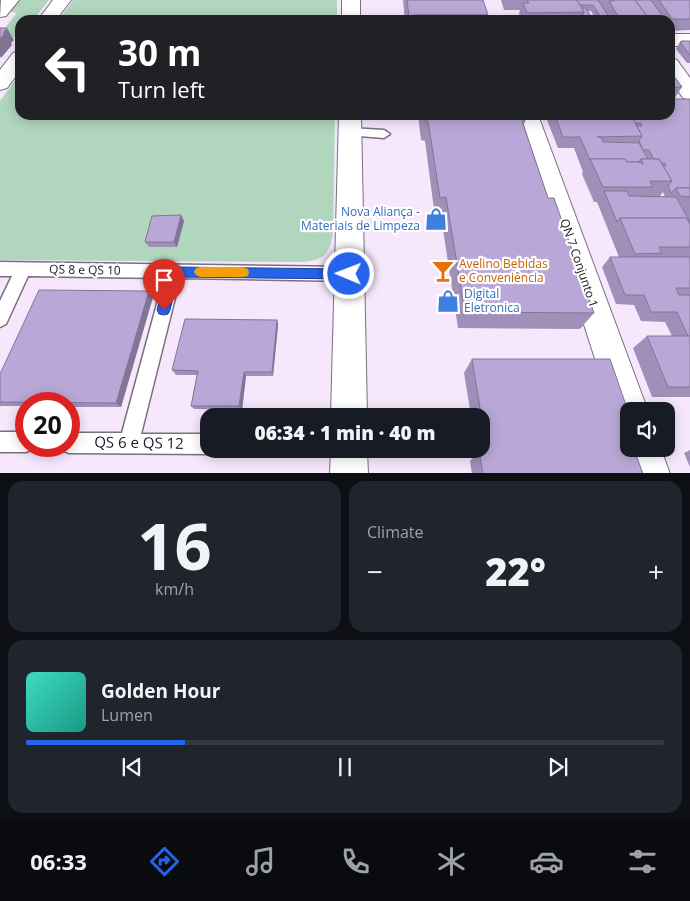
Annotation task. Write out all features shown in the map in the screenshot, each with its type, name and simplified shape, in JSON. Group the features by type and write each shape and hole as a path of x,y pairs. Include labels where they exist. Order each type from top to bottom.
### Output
{"street":[{"path":"0,12 10,0"},
{"path":"51,15 62,0"},
{"path":"351,0 351,15"},
{"path":"675,40 690,40"},
{"path":"0,84 15,64"},
{"path":"675,71 690,93"},
{"name":"QN 7 Conjunto 1","path":"529,120 627,402"},
{"path":"349,408 350,124"},
{"path":"646,457 651,473"},
{"path":"349,458 349,473"}],"lane":[{"path":"350,124 384,134"},
{"name":"QS 8 e QS 10","path":"0,269 349,274"},
{"path":"0,319 23,269"},
{"path":"129,443 174,272"},
{"path":"0,442 15,442"},
{"name":"QS 6 e QS 12","path":"80,443 200,444"}],"green space":[{"path":"15,0 49,0 37,15 15,15 17,13 5,10"},
{"path":"73,0 337,0 337,15 62,15"},
{"path":"15,15 15,37 0,34"},
{"path":"15,81 15,120 335,120 333,232 330,247 324,256 314,260 299,262 0,260 0,101"}],"building":[{"path":"407,0 483,0 488,15 413,15 409,15"},
{"path":"527,0 577,0 584,12 527,13 523,3 529,3"},
{"path":"577,0 598,0 608,15 600,15 593,5 580,5"},
{"path":"635,0 646,15 617,15 609,1"},
{"path":"635,0 651,0 662,15 646,15"},
{"path":"659,0 690,0 690,19 675,19 675,15 669,15"},
{"path":"582,8 586,8 590,15 583,15 584,12"},
{"path":"0,28 7,28 0,39"},
{"path":"690,41 690,55 680,42"},
{"path":"675,78 682,87 675,87"},
{"path":"675,99 690,99 690,188 676,188 671,193 668,186 672,181 663,166 666,166 665,163 661,163 659,159 654,159 649,150 643,150 639,141 642,136 634,120 675,120"},
{"path":"525,120 522,121 548,198 554,198 594,313 465,312 446,197 440,198 428,121 424,121"},
{"path":"557,120 634,120 642,136 597,137 601,137 603,142 639,143 648,159 641,159 639,162 627,162 625,159 590,160 580,137 563,137"},
{"path":"590,159 625,159 627,162 643,164 641,159 659,159 672,181 650,181 653,187 603,187"},
{"path":"676,188 690,188 690,197 680,196"},
{"path":"604,191 627,191 629,196 676,197 690,222 686,218 620,218 617,222"},
{"path":"181,215 174,242 145,242 152,216"},
{"path":"620,218 686,218 690,224 690,247 659,247 662,253 635,254"},
{"path":"610,257 690,257 690,288 676,288 679,295 690,295 690,336 688,336 677,312 651,312 644,295 625,295"},
{"path":"39,290 149,291 116,403 80,403 80,392 15,392 15,402 0,402 0,374"},
{"path":"185,319 277,320 272,372 244,372 239,406 191,406 198,371 172,370"},
{"path":"647,336 690,336 690,387 668,387"},
{"path":"472,359 610,359 625,402 620,402 620,457 637,457 643,473 483,473 480,458 490,458 490,408 480,408"}],"slow traffic":[{"path":"200,272 243,272"}],"place":[{"name":"Nova Aliança - Materiais de Limpeza","path":"436,219"},
{"name":"Avelino Bebidas e Conveniência","path":"443,271"},
{"name":"Digital Eletronica","path":"448,301"}],"route":[{"path":"164,310 174,272 349,274"}]}
